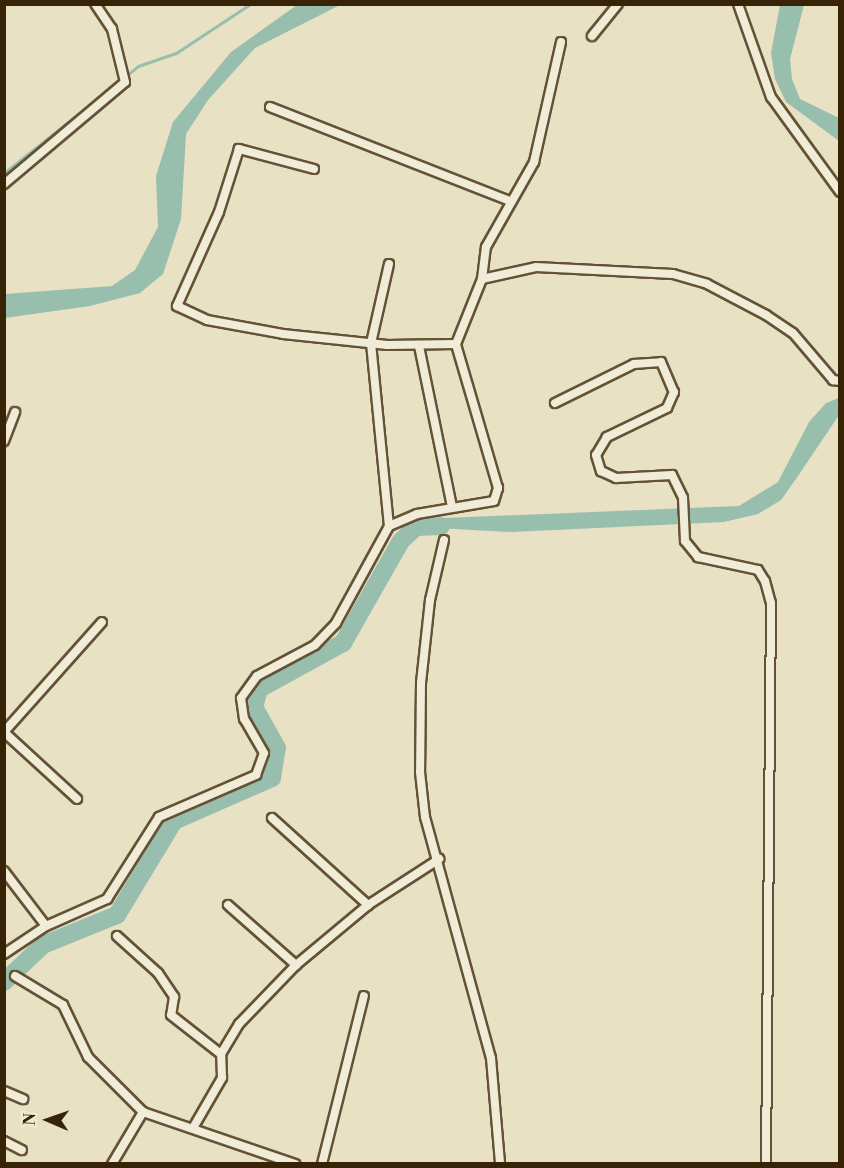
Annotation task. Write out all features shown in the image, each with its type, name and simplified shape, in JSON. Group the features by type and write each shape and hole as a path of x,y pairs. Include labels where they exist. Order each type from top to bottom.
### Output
{"street":[{"path":"4,184 125,82 112,29 95,4"},
{"path":"592,36 618,4"},
{"path":"738,4 771,97 840,192"},
{"path":"389,526 453,507 494,501 498,488 456,344 482,279 486,247 534,162 561,42"},
{"path":"270,107 510,201"},
{"path":"314,169 239,148 219,212 177,306 230,325 371,343 456,344"},
{"path":"4,954 45,926 113,893 159,817 256,775 264,753 244,718 241,698 257,676 315,645 336,623 389,526 371,343 389,264"},
{"path":"482,279 536,267 673,274 696,281 793,333 833,380 840,381"},
{"path":"419,345 453,507"},
{"path":"555,403 634,364 661,362 674,392 667,408 608,436 596,455 601,471 616,478 672,475 683,498 685,541 698,557 758,570 771,603 766,1164"},
{"path":"4,441 15,412"},
{"path":"444,540 430,600 420,727 425,817 439,859 491,1058 500,1164"},
{"path":"77,799 4,732 102,622"},
{"path":"272,818 368,905"},
{"path":"193,1128 222,1078 221,1054 239,1024 296,965 368,905 439,859"},
{"path":"4,871 45,926"},
{"path":"228,905 296,965"},
{"path":"117,936 158,972 174,997 171,1015 221,1054"},
{"path":"15,976 63,1005 88,1057 143,1112 295,1164"},
{"path":"322,1164 364,996"},
{"path":"4,1091 23,1099"},
{"path":"112,1164 143,1112"},
{"path":"4,1142 22,1150"}],"shaded area":[{"path":"297,5 340,5 255,48 208,100 186,134 181,219 163,274 140,293 90,306 5,318 5,294 112,286 135,270 158,227 156,176 173,122 231,52"},
{"path":"780,5 804,5 790,59 792,79 800,99 839,118 839,141 786,102 775,79 771,53"},
{"path":"839,398 839,415 798,476 781,500 758,514 724,522 512,532 416,527 444,518 739,506 778,482 809,422 826,403"}],"waterway":[{"path":"4,173 138,66 176,53 250,4"},
{"path":"4,982 43,945 117,915 174,821 272,778 277,748 254,707 259,689 343,643 401,541 416,527 441,526"}]}
